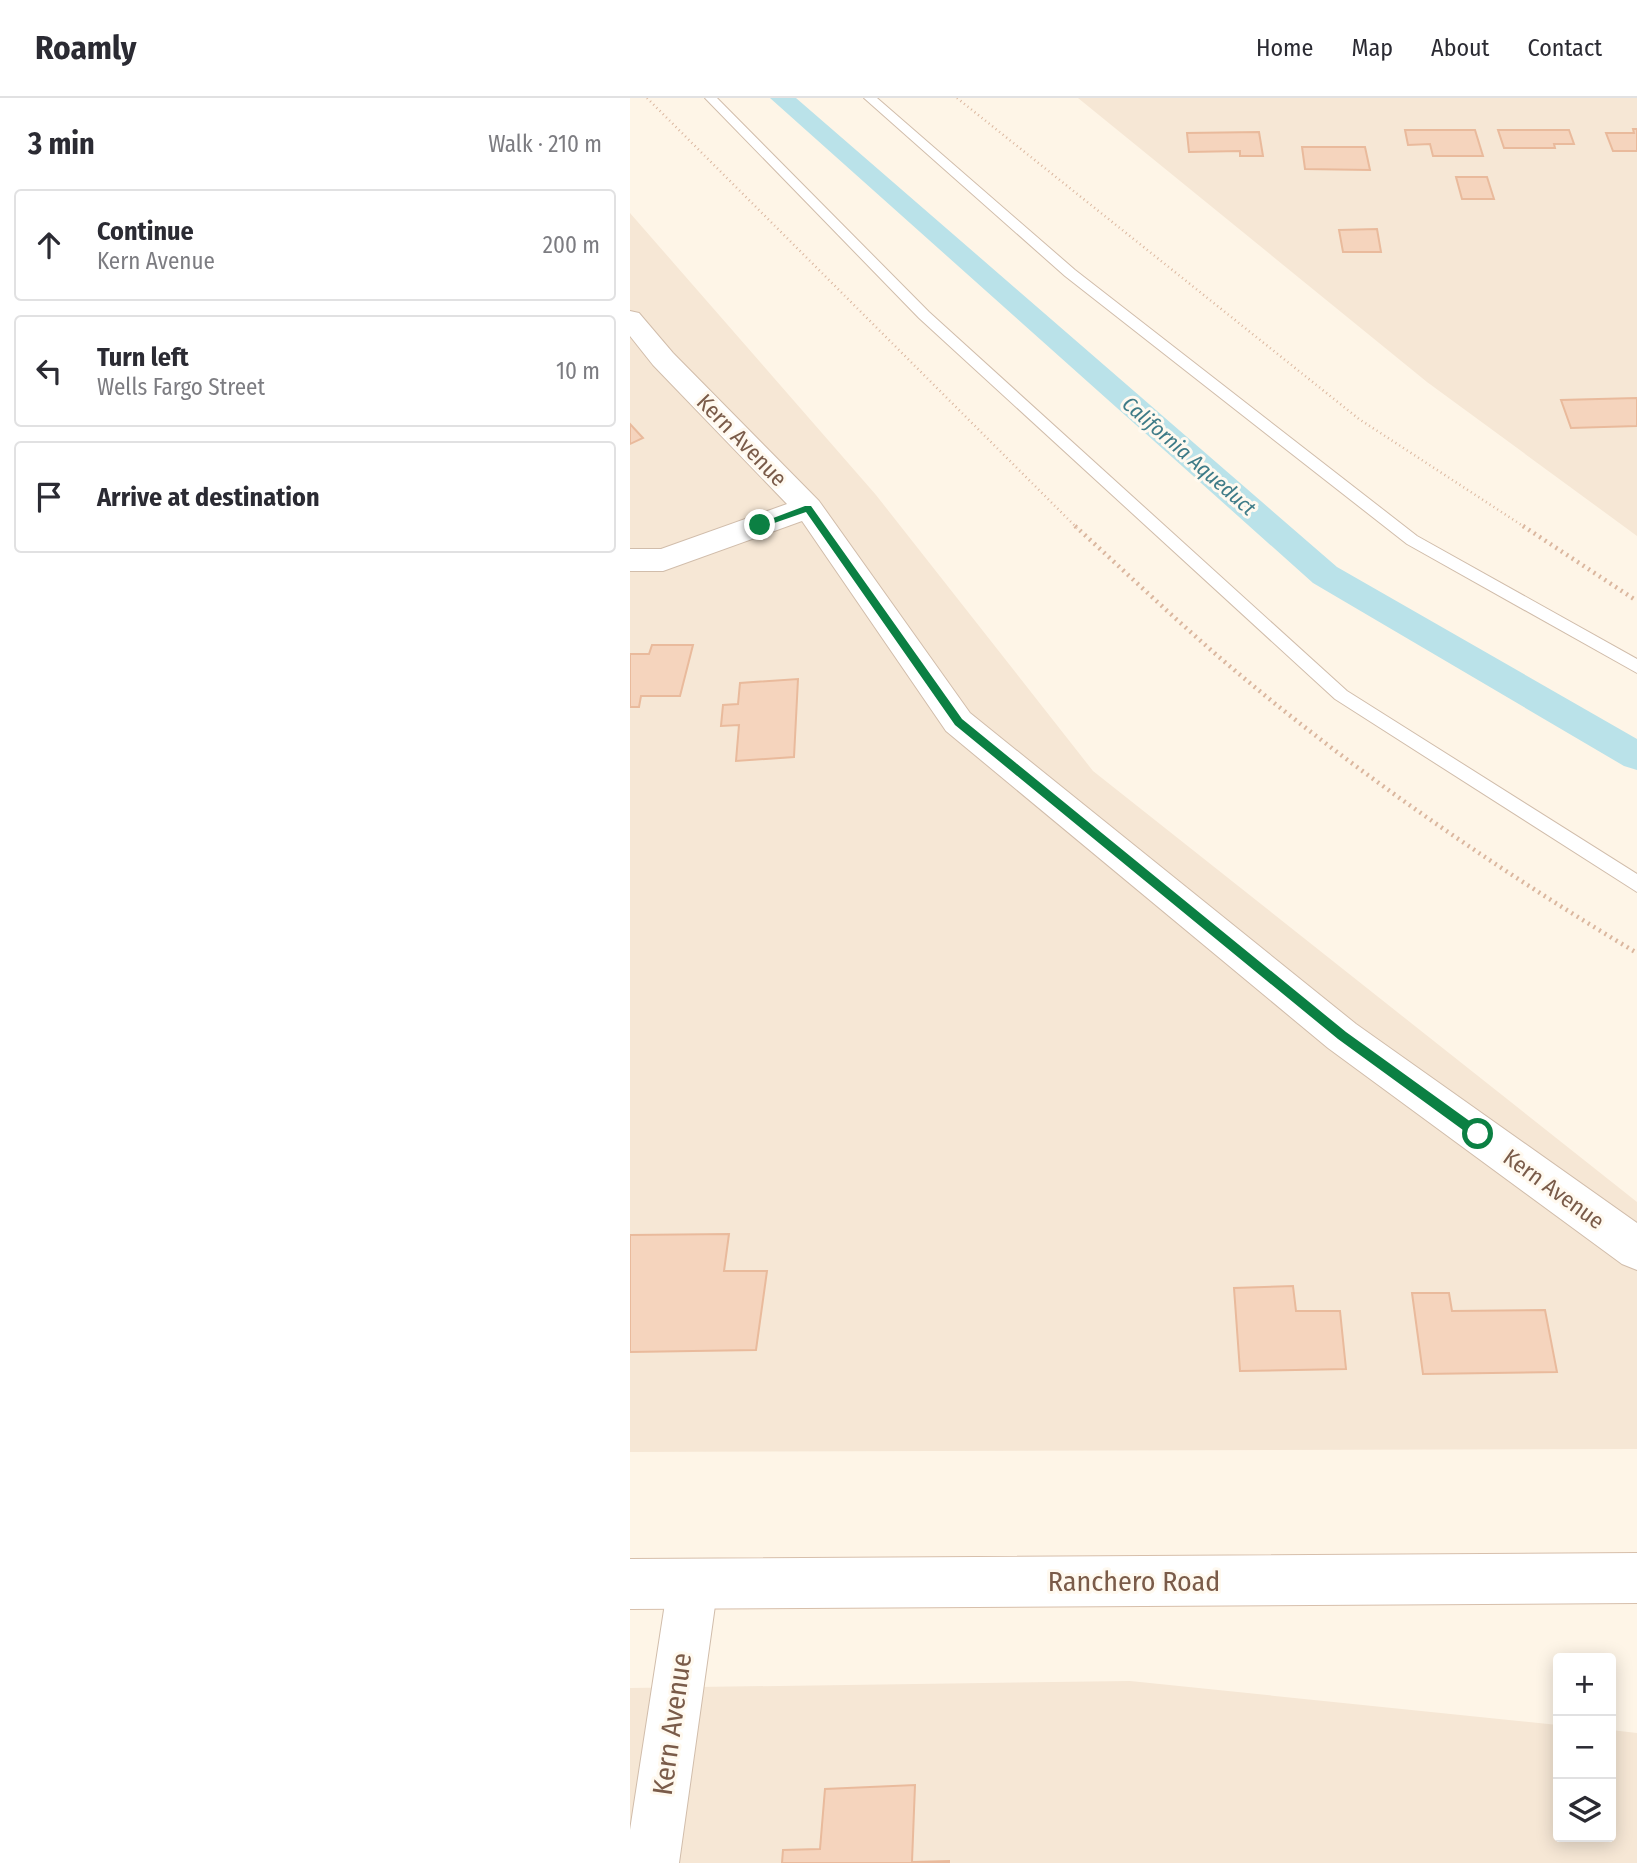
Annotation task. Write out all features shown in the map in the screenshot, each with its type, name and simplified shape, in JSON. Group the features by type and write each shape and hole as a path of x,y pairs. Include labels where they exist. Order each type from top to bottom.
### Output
{"street":[{"name":"Kern Avenue","path":"630,319 663,359 808,508 958,722 1342,1036 1637,1249"},
{"path":"630,560 663,560 808,508"},
{"name":"Ranchero Road","path":"630,1584 1637,1578"},
{"name":"Kern Avenue","path":"652,1863 693,1584"}],"lane":[{"path":"711,98 925,315 1341,695 1637,884"},
{"path":"870,98 1070,273 1412,540 1637,667"}],"path":[{"path":"647,98 1064,517 1245,679 1383,785 1577,917 1637,954"},
{"path":"957,98 1359,419 1637,601"}],"shaded area":[{"path":"1078,98 1637,98 1637,536 1427,382"},
{"path":"630,213 876,495 1093,771 1637,1202 1637,1449 630,1452"},
{"path":"1130,1681 1553,1724 1553,1842 1616,1842 1616,1731 1637,1733 1637,1863 630,1863 630,1688"}],"building":[{"path":"1633,129 1637,129 1637,151 1613,151 1606,133 1634,133"},
{"path":"1405,130 1475,130 1483,156 1433,156 1430,144 1408,145"},
{"path":"1498,130 1569,130 1574,144 1554,144 1555,148 1504,148"},
{"path":"1259,132 1263,156 1240,156 1240,151 1189,152 1187,133"},
{"path":"1302,147 1365,147 1370,170 1305,169"},
{"path":"1456,177 1487,177 1494,199 1462,199"},
{"path":"1377,229 1381,252 1343,252 1339,230"},
{"path":"1637,398 1637,426 1571,428 1561,400"},
{"path":"630,424 643,438 630,444"},
{"path":"652,645 693,645 680,696 641,696 639,707 630,707 630,654 649,654"},
{"path":"798,679 794,757 736,761 739,725 721,726 723,705 738,704 740,683"},
{"path":"729,1234 724,1271 767,1271 756,1350 630,1352 630,1235"},
{"path":"1293,1286 1296,1311 1340,1311 1346,1369 1240,1371 1234,1288"},
{"path":"1412,1293 1449,1293 1452,1311 1545,1310 1557,1372 1423,1374"},
{"path":"915,1785 912,1862 949,1863 782,1863 783,1850 820,1849 825,1789"}],"waterway":[{"name":"California Aqueduct","path":"782,98 1325,575 1637,756"}],"route":[{"path":"760,525 808,508 958,722 1342,1036 1478,1134"}]}
